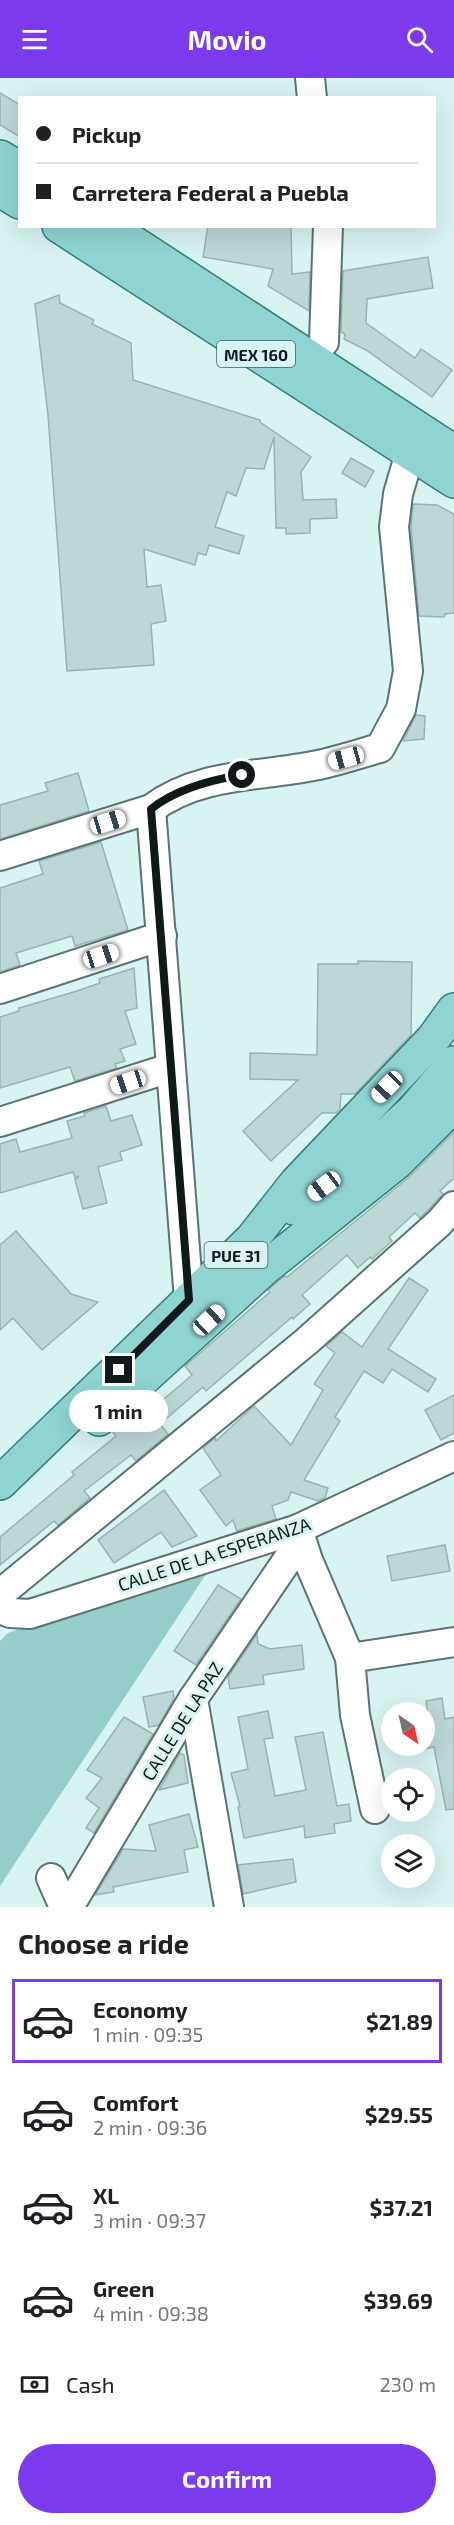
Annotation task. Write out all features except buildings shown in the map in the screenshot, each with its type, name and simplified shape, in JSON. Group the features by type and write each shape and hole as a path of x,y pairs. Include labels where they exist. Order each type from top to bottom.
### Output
{"main road":[{"path":"0,157 18,168"},
{"path":"0,189 18,201"},
{"name":"MEX 160","path":"62,228 454,481"},
{"name":"MEX 160","path":"111,228 171,268 324,355 454,452"},
{"path":"324,355 454,426"},
{"name":"PUE 31","path":"0,1509 199,1310 296,1183 433,1039 454,1010"},
{"path":"252,1239 360,1159 413,1112 454,1063"},
{"name":"PUE 31","path":"0,1483 170,1322 199,1310 265,1268 396,1163 454,1105"}],"street":[{"path":"310,78 312,96"},
{"path":"324,355 328,228"},
{"path":"0,856 151,809 167,797 225,778 313,766 380,748 401,709 408,671 394,527 398,494 410,453"},
{"path":"151,809 170,1068 199,1310"},
{"path":"0,989 162,936"},
{"path":"0,1122 170,1068"},
{"path":"0,1594 307,1341 439,1223 454,1206"},
{"name":"CALLE DE LA ESPERANZA","path":"0,1609 10,1613 30,1614 300,1534 454,1456"},
{"path":"300,1534 350,1658 355,1715 375,1809"},
{"name":"CALLE DE LA PAZ","path":"69,1907 194,1699 300,1534"},
{"path":"350,1658 454,1642"},
{"path":"194,1699 229,1907"},
{"path":"51,1878 64,1907"}],"shaded area":[{"path":"216,1559 0,1886 0,1641 8,1633"}],"route":[{"path":"119,1370 170,1322 189,1300 151,809 167,797 225,778 242,775"}]}
